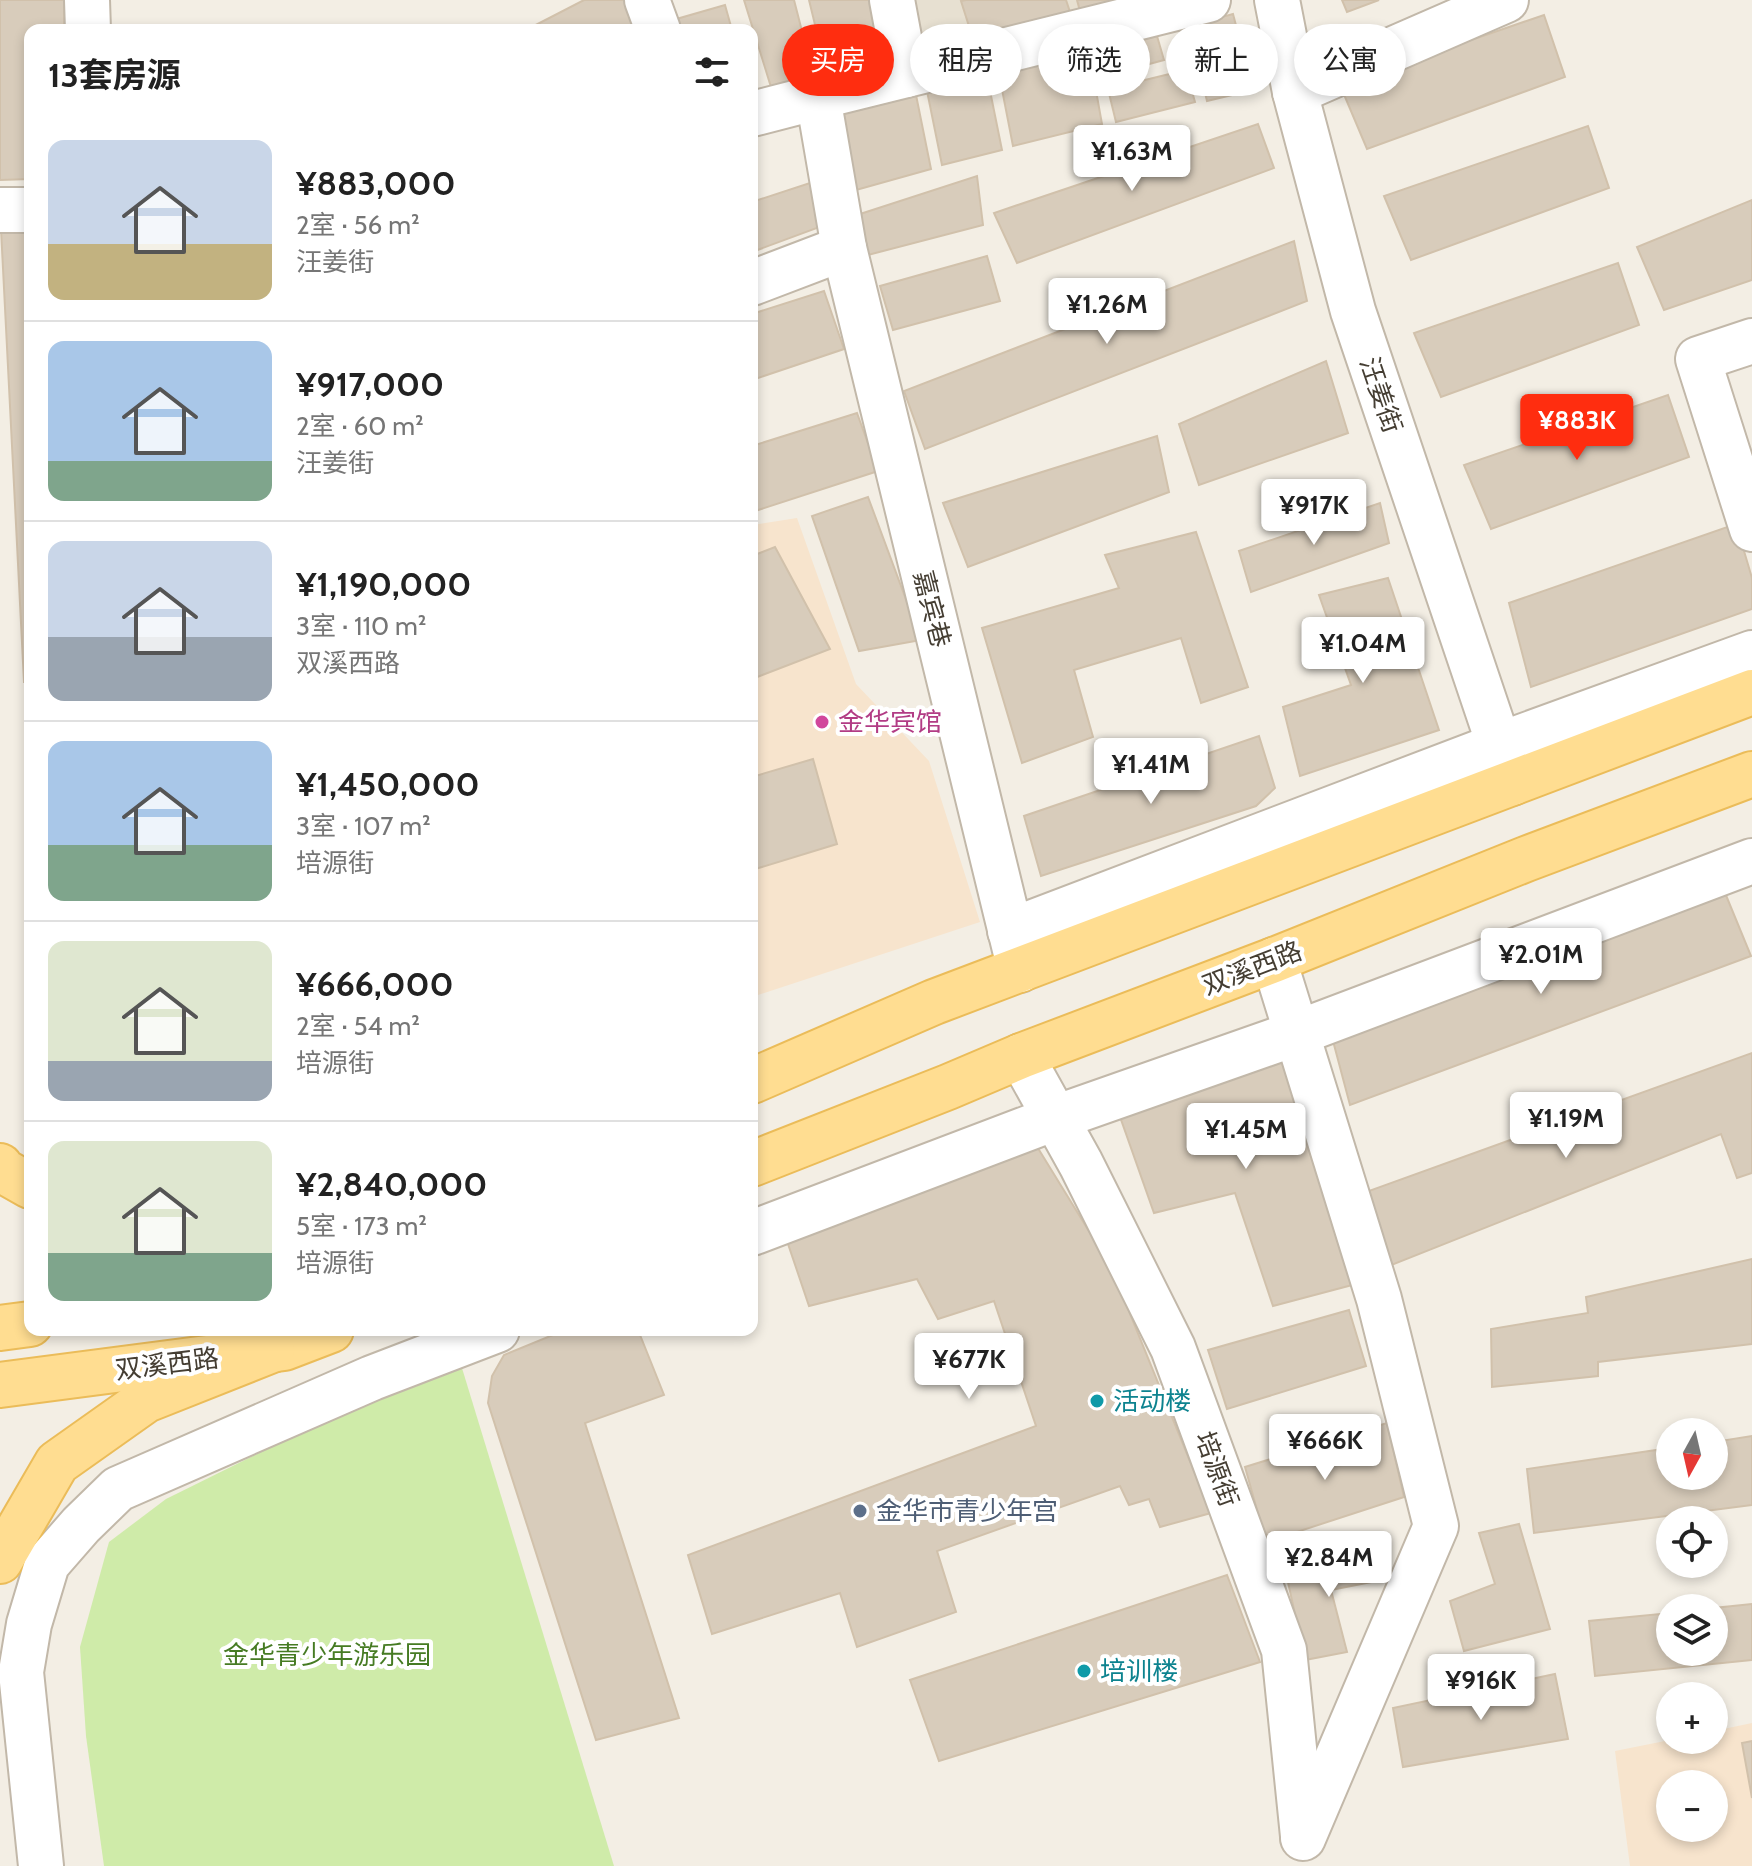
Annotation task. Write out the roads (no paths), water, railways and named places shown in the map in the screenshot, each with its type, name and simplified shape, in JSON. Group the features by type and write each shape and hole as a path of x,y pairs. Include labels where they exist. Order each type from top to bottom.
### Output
{"main road":[{"path":"758,1078 934,1002 1015,951 1506,764 1752,692"},
{"name":"双溪西路","path":"758,1162 1526,859 1752,774"},
{"path":"0,1166 24,1183"},
{"path":"0,1328 24,1325"},
{"name":"双溪西路","path":"0,1385 272,1350 315,1336"},
{"path":"0,1561 57,1463 146,1400 272,1350"}],"street":[{"path":"87,0 88,24"},
{"path":"647,0 656,24"},
{"path":"892,0 906,75"},
{"path":"758,112 1208,0"},
{"name":"汪姜街","path":"1277,0 1294,87"},
{"path":"1406,44 1506,0"},
{"name":"汪姜街","path":"1296,96 1353,311 1506,764"},
{"name":"嘉宾巷","path":"818,97 844,248 1015,951"},
{"path":"0,210 24,210"},
{"path":"758,281 844,248"},
{"path":"1752,341 1698,359 1752,529"},
{"path":"1506,764 1752,653"},
{"path":"758,1231 1055,1118 1297,1033 1752,861"},
{"path":"1274,960 1379,1299 1436,1526 1305,1852"},
{"name":"培源街","path":"1021,1056 1081,1164 1173,1348 1284,1650 1305,1852"},
{"path":"41,1866 21,1672 29,1624 47,1564 118,1489 358,1384 482,1336"}],"place":[{"name":"金华宾馆","path":"822,722"},
{"name":"活动楼","path":"1097,1401"},
{"name":"金华市青少年宫","path":"860,1511"},
{"name":"培训楼","path":"1084,1671"}],"park label":[{"name":"金华青少年游乐园","path":"327,1655"}]}
